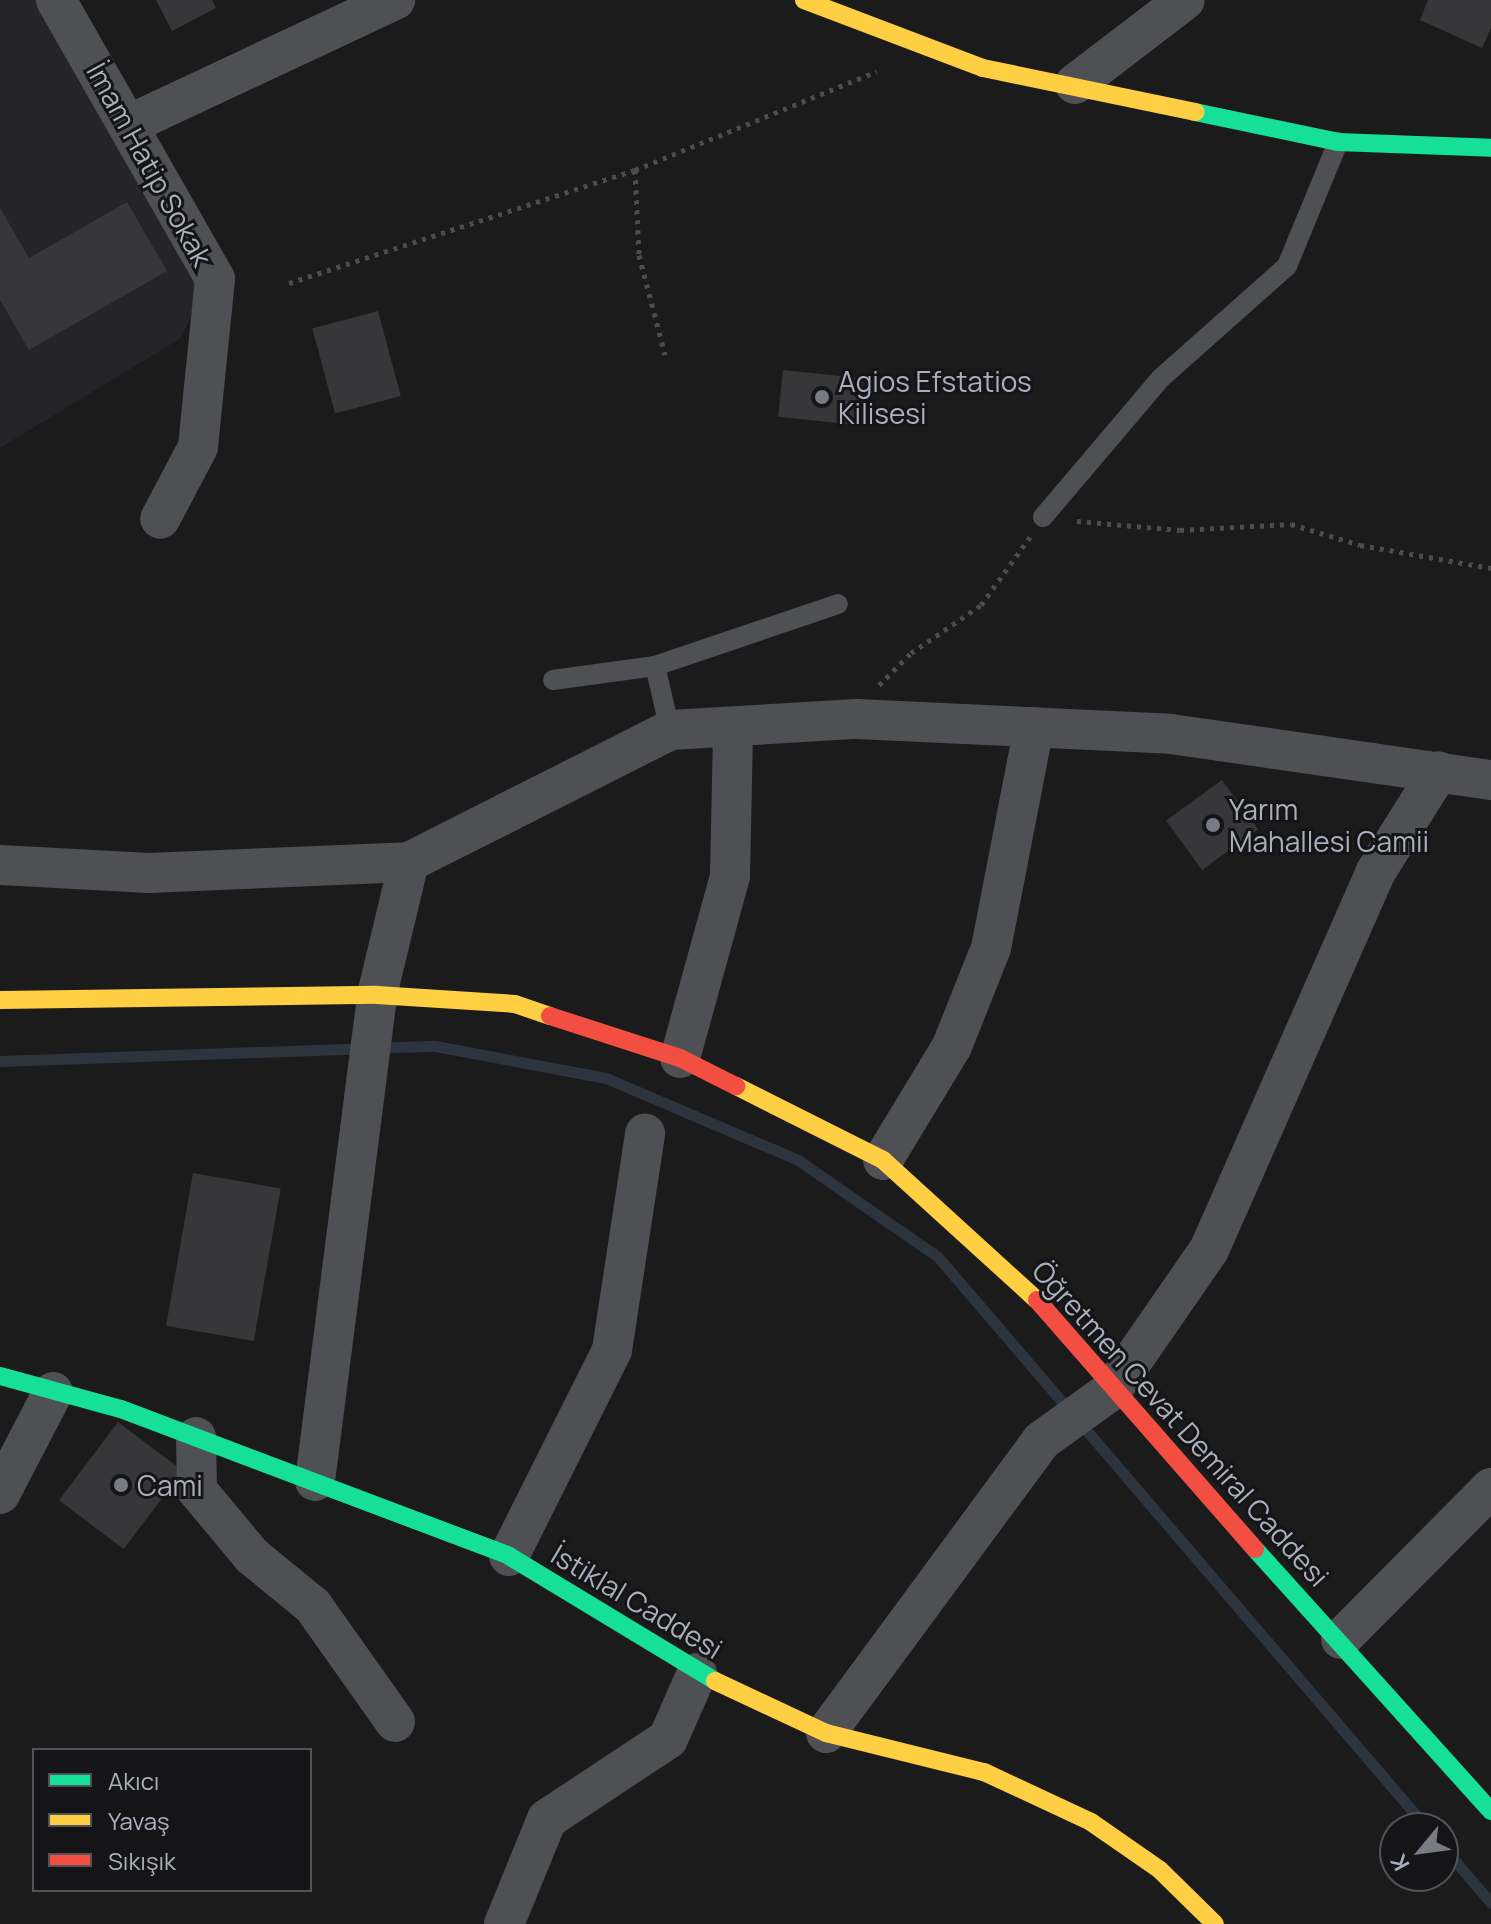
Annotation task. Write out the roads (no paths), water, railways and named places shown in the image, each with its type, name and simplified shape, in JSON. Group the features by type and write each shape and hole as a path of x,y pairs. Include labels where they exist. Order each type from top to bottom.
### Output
{"main road":[{"path":"804,0 983,68 1075,84 1338,142 1491,148"},
{"name":"Öğretmen Cevat Demiral Caddesi","path":"0,1000 515,1004 680,1058 883,1160 1054,1316 1112,1390 1341,1639 1491,1811"},
{"name":"İstiklal Caddesi","path":"0,1376 196,1437 509,1556 697,1673 826,1733 984,1772 1091,1822 1160,1870 1215,1924"}],"street":[{"name":"İmam Hatip Sokak","path":"56,0 130,124 215,279 198,447 160,519"},
{"path":"130,124 395,0"},
{"path":"1075,84 1185,0"},
{"path":"0,865 149,873 409,862 670,730 733,730 857,719 1171,734 1491,780"},
{"path":"883,1160 932,1086 987,960 1005,897 1034,727"},
{"path":"680,1058 730,876 733,730"},
{"path":"826,1733 1041,1441 1112,1390 1209,1250 1375,873 1439,771"},
{"path":"315,1481 378,1004 409,862"},
{"path":"509,1556 612,1350 645,1134"},
{"path":"0,1494 53,1392"},
{"path":"196,1437 197,1490 252,1556 313,1606 395,1722"},
{"path":"1341,1639 1491,1488"},
{"path":"504,1924 547,1819 597,1780 668,1739 697,1673"}],"lane":[{"path":"1043,517 1161,378 1287,266 1338,142"},
{"path":"553,680 655,666 838,604"},
{"path":"655,666 670,730"}],"waterway":[{"path":"0,1061 435,1046 606,1078 798,1160 938,1257 1413,1812"},
{"path":"1459,1866 1491,1903"}],"place":[{"name":"Agios Efstatios Kilisesi","path":"822,397"},
{"name":"Yarım Mahallesi Camii","path":"1213,825"},
{"name":"Cami","path":"121,1485"}]}
